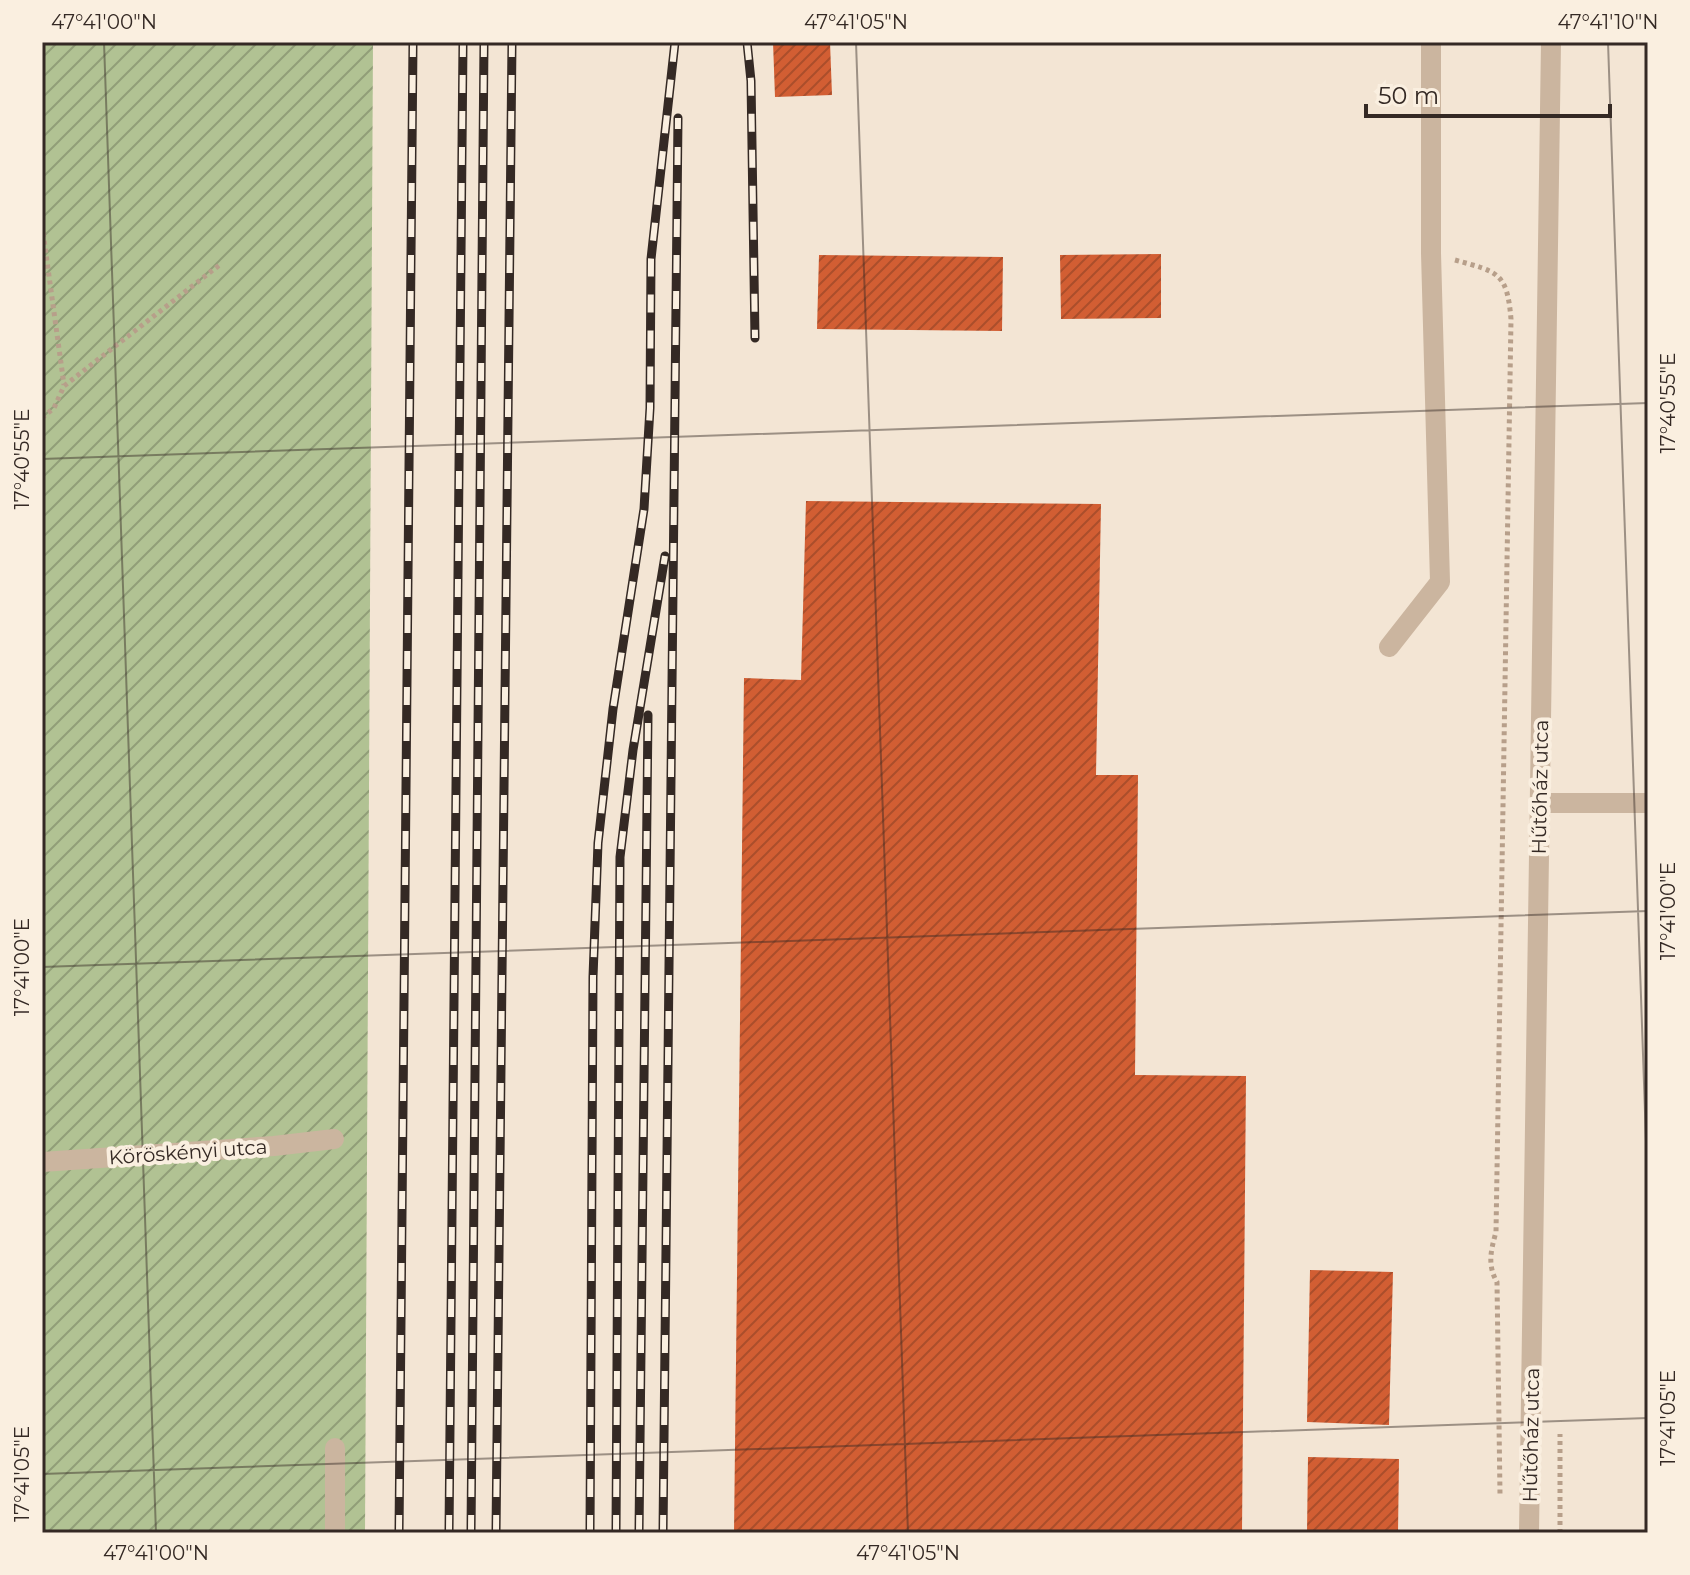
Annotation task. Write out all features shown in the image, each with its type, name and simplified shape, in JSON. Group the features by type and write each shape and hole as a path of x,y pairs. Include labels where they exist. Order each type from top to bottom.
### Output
{"street":[{"path":"1389,647 1440,582 1431,253 1431,42"},
{"name":"Hűtőház utca","path":"1529,1533 1551,42"},
{"path":"1539,803 1648,803"},
{"name":"Köröskényi utca","path":"42,1162 334,1139"},
{"path":"335,1448 335,1533"}],"path":[{"path":"42,225 64,386"},
{"path":"1431,253 1479,267 1500,277 1509,291 1511,319 1496,1232 1490,1261 1491,1272 1497,1282 1500,1502"},
{"path":"42,418 54,408 64,386 222,263"}],"green space":[{"path":"42,42 373,42 365,1533 42,1533"}],"building":[{"path":"773,42 830,42 832,95 775,97"},
{"path":"1161,254 1161,318 1061,319 1060,255"},
{"path":"819,255 1003,257 1002,331 817,329"},
{"path":"806,501 1101,504 1096,775 1138,775 1135,1075 1246,1076 1242,1533 734,1533 744,678 801,680"},
{"path":"1310,1270 1393,1272 1389,1425 1307,1422"},
{"path":"1308,1457 1399,1459 1398,1533 1307,1533"}],"railway":[{"path":"399,1533 413,42"},
{"path":"449,1533 463,42"},
{"path":"471,1533 484,42"},
{"path":"496,1533 512,42"},
{"path":"590,1533 593,977 598,843 613,709 644,509 650,408 651,259 675,42"},
{"path":"747,42 751,81 755,338"},
{"path":"663,1533 678,118"},
{"path":"616,1533 620,857 633,750 665,556"},
{"path":"639,1533 648,715"}]}
